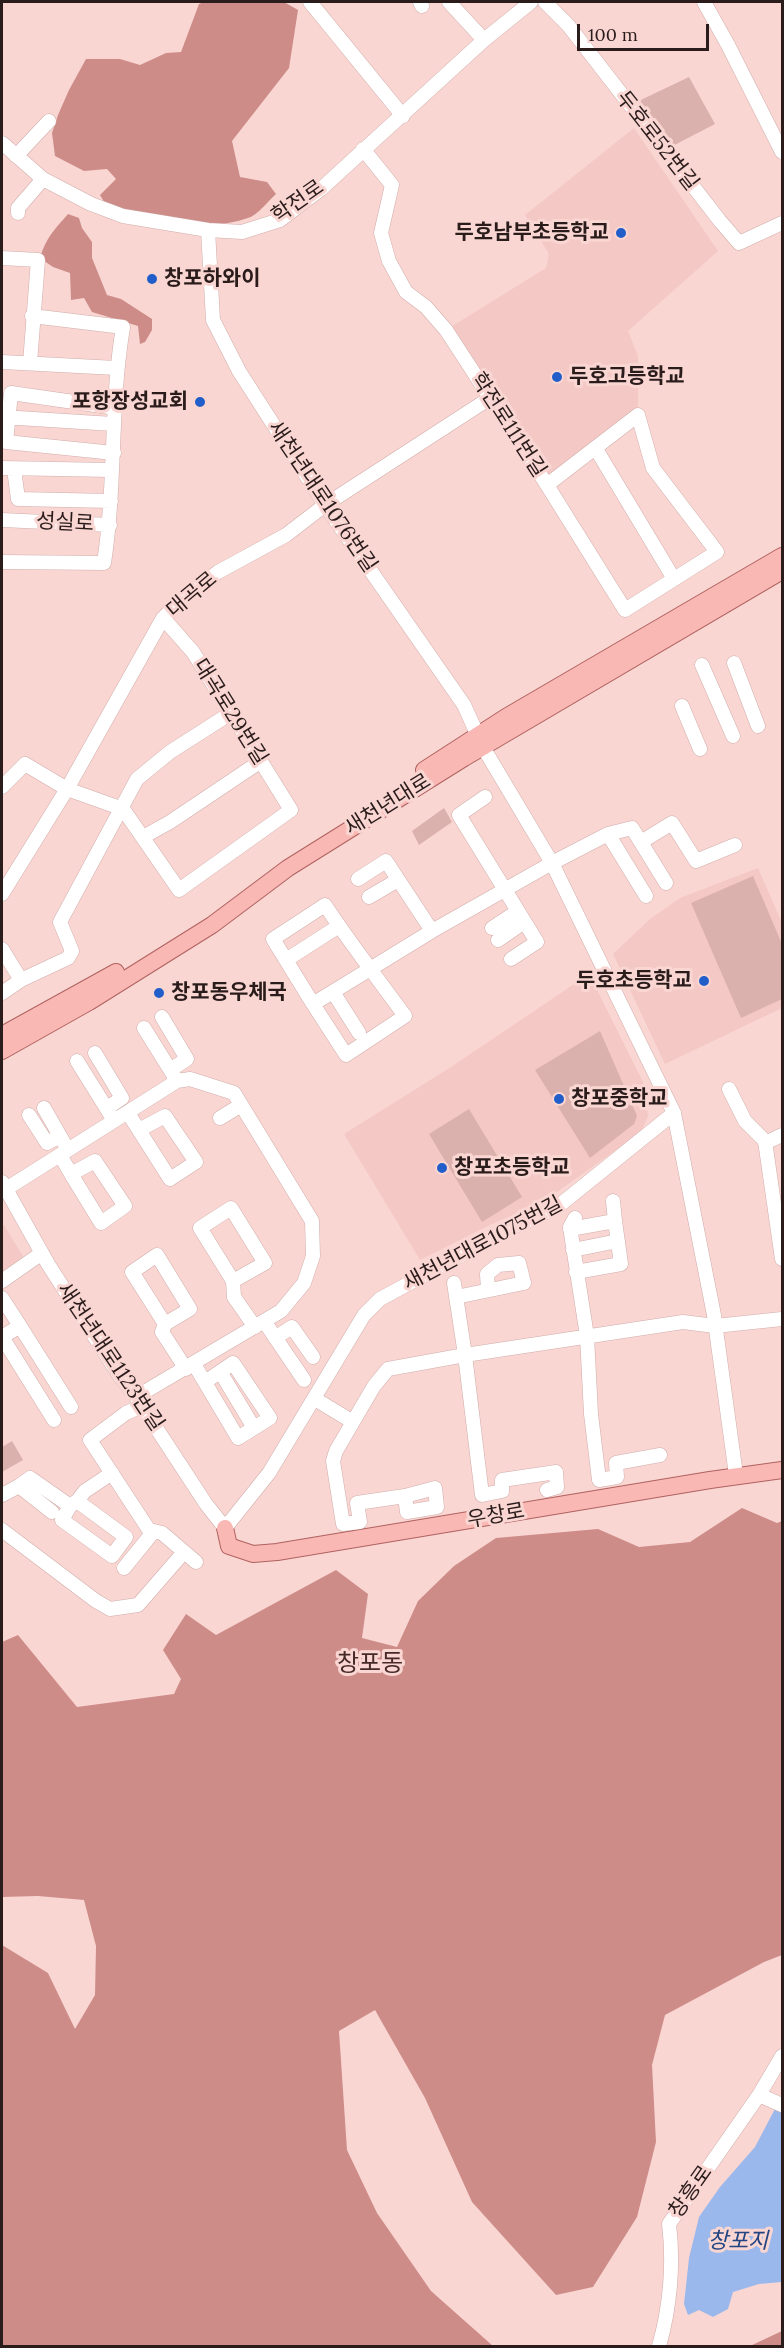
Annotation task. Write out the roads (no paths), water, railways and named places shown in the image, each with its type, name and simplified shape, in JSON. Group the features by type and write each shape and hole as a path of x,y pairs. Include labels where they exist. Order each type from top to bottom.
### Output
{"main road":[{"name":"새천년대로","path":"2,1035 134,962 480,741 783,556"},
{"name":"새천년대로","path":"2,1051 89,1002 212,925 288,868 480,741 783,570"},
{"name":"우창로","path":"225,1528 229,1546 253,1554 277,1552 736,1475 783,1470"}],"street":[{"path":"310,2 403,116"},
{"path":"449,2 484,40"},
{"name":"학전로","path":"2,143 43,179 91,204 123,216 208,230 242,232 280,220 321,189 484,40 531,2"},
{"name":"두호로52번길","path":"545,2 568,25 720,221 740,243 783,223"},
{"path":"704,2 783,152"},
{"path":"16,156 49,121"},
{"name":"학전로111번길","path":"363,149 392,185 381,232 389,261 406,292 426,307 446,330 625,610 717,552 653,468 638,416 596,449"},
{"path":"18,213 18,208 43,179"},
{"name":"새천년대로1076번길","path":"208,230 213,320 239,371 325,505 464,705 480,741"},
{"path":"2,258 38,260 30,363"},
{"name":"성실로","path":"2,520 110,525 116,368 123,327 32,316"},
{"path":"2,362 116,368"},
{"path":"114,453 6,442 4,417 11,393 116,408"},
{"name":"대곡로","path":"2,894 67,789 163,618 185,597 218,572 286,535 325,505 490,398"},
{"path":"4,417 113,424"},
{"path":"547,485 596,449 674,579"},
{"path":"111,501 18,499 8,469 112,470"},
{"path":"2,562 104,563 110,525"},
{"name":"대곡로29번길","path":"144,837 179,890 291,810 193,652 163,618"},
{"path":"734,663 758,726"},
{"path":"702,664 733,736"},
{"path":"682,706 700,749"},
{"path":"2,993 21,980 68,958 72,951 60,922 137,779 153,764 231,713"},
{"path":"480,741 552,863 675,1113 715,1326 736,1475"},
{"path":"2,787 25,764 67,789 123,808 144,837 261,761"},
{"path":"485,797 459,815 537,942 511,959"},
{"path":"641,842 672,823 696,861 735,845"},
{"path":"313,1004 432,931 608,834 632,828 666,883"},
{"path":"608,834 646,896"},
{"path":"358,879 386,861 432,931"},
{"path":"369,897 398,880"},
{"path":"325,905 405,1016 346,1054 286,960 273,939 325,905"},
{"path":"495,934 521,916"},
{"path":"286,960 339,926"},
{"path":"2,949 21,980"},
{"path":"333,992 359,1033"},
{"path":"4,1185 128,1113 173,1075 187,1059 162,1017"},
{"path":"144,1028 173,1075 234,1093 312,1221 313,1256 304,1283 281,1311 139,1401 90,1440 149,1530 162,1533 196,1562"},
{"path":"95,1053 122,1098 106,1108"},
{"path":"77,1061 114,1121"},
{"path":"729,1089 745,1121 765,1143 783,1259"},
{"path":"220,1118 241,1105"},
{"path":"44,1108 60,1136 71,1174"},
{"path":"128,1113 170,1179 196,1162 165,1116 139,1130"},
{"name":"새천년대로1075번길","path":"225,1528 269,1473 364,1315 380,1299 512,1228 556,1208 675,1113"},
{"path":"28,1115 47,1143 60,1136"},
{"path":"765,1143 783,1135"},
{"name":"새천년대로1123번길","path":"4,1185 42,1253 119,1375 139,1401 206,1504 225,1528"},
{"path":"576,1272 621,1264 613,1200"},
{"path":"233,1281 265,1263 231,1208 200,1228 233,1281 234,1297 275,1338 304,1380"},
{"path":"615,1221 572,1223 573,1250 587,1336 591,1414 599,1480 617,1477 616,1463 660,1455"},
{"path":"573,1250 618,1241"},
{"path":"2,1281 42,1253"},
{"path":"165,1324 132,1272 157,1255 190,1309 165,1324 162,1332 204,1382 238,1438 270,1418 233,1364 204,1382"},
{"path":"488,1290 455,1290 482,1495 502,1491 502,1480 556,1472 557,1487 547,1490"},
{"path":"2,1298 71,1407"},
{"path":"405,1496 357,1503 360,1522 343,1524 333,1461 336,1450 374,1386 388,1370 465,1355 683,1322 715,1326 783,1319"},
{"path":"20,1326 2,1337 54,1420"},
{"path":"275,1338 292,1327 313,1357"},
{"path":"221,1373 254,1428"},
{"path":"315,1399 353,1422"},
{"path":"2,1495 30,1478 74,1504 85,1491 112,1473"},
{"path":"19,1486 52,1512"},
{"path":"2,1530 96,1601 110,1609 138,1605 184,1552"},
{"path":"124,1568 153,1531"},
{"name":"창흥로","path":"659,2346 666,2320 672,2248 669,2224 759,2095 783,2056"},
{"path":"759,2095 783,2105"}],"water":[{"name":"창포지","path":"777,2105 782,2108 782,2282 759,2284 733,2292 728,2309 713,2317 699,2310 688,2315 684,2304 689,2258 699,2217 720,2187 755,2147"}],"place":[{"name":"두호남부초등학교","path":"621,233"},
{"name":"창포하와이","path":"152,279"},
{"name":"두호고등학교","path":"557,377"},
{"name":"포항장성교회","path":"200,402"},
{"name":"두호초등학교","path":"704,981"},
{"name":"창포동우체국","path":"159,993"},
{"name":"창포중학교","path":"559,1099"},
{"name":"창포초등학교","path":"442,1168"}],"district":[{"name":"창포동","path":"370,1664"}]}
